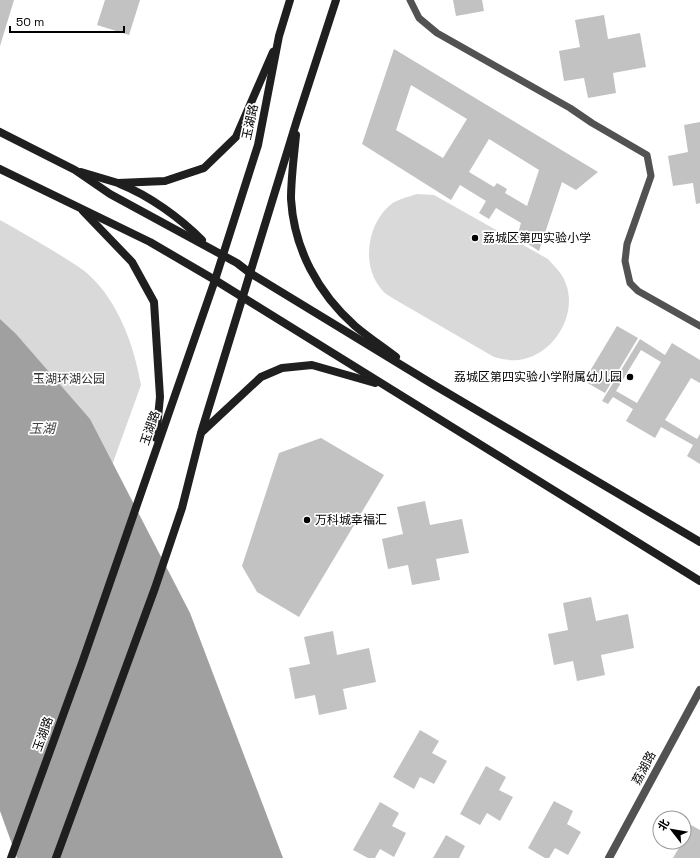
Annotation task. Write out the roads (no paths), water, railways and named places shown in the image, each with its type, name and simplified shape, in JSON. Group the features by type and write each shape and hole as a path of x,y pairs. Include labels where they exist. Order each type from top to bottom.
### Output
{"main road":[{"name":"玉湖路","path":"11,858 143,488 215,280 258,145 279,36 290,0"},
{"path":"56,858 155,588 182,508 201,433 244,297 297,120 336,0"},
{"path":"118,183 165,182 204,168 236,137 279,36"},
{"path":"297,120 291,198 296,231 303,257 329,300 356,326 434,386"},
{"path":"0,132 75,170 110,194 237,263 250,273 434,386 700,542"},
{"path":"0,169 150,242 244,297 383,386 700,581"},
{"path":"75,170 128,187 191,229 208,247"},
{"path":"78,206 132,262 154,302 160,396 156,449"},
{"path":"201,433 260,377 282,368 312,365 383,386"}],"street":[{"name":"荔湖路","path":"609,858 700,690"}],"lane":[{"path":"410,0 419,18 437,33 570,108 592,123 647,155 650,176 627,244 625,261 630,282 638,291 700,326"}],"water":[{"name":"玉湖","path":"0,319 16,334 90,419 190,613 283,858 17,858 0,811"}],"place":[{"name":"荔城区第四实验小学","path":"475,238"},
{"name":"荔城区第四实验小学附属幼儿园","path":"630,377"},
{"name":"万科城幸福汇","path":"307,520"}],"park label":[{"name":"玉湖环湖公园","path":"69,379"}]}
